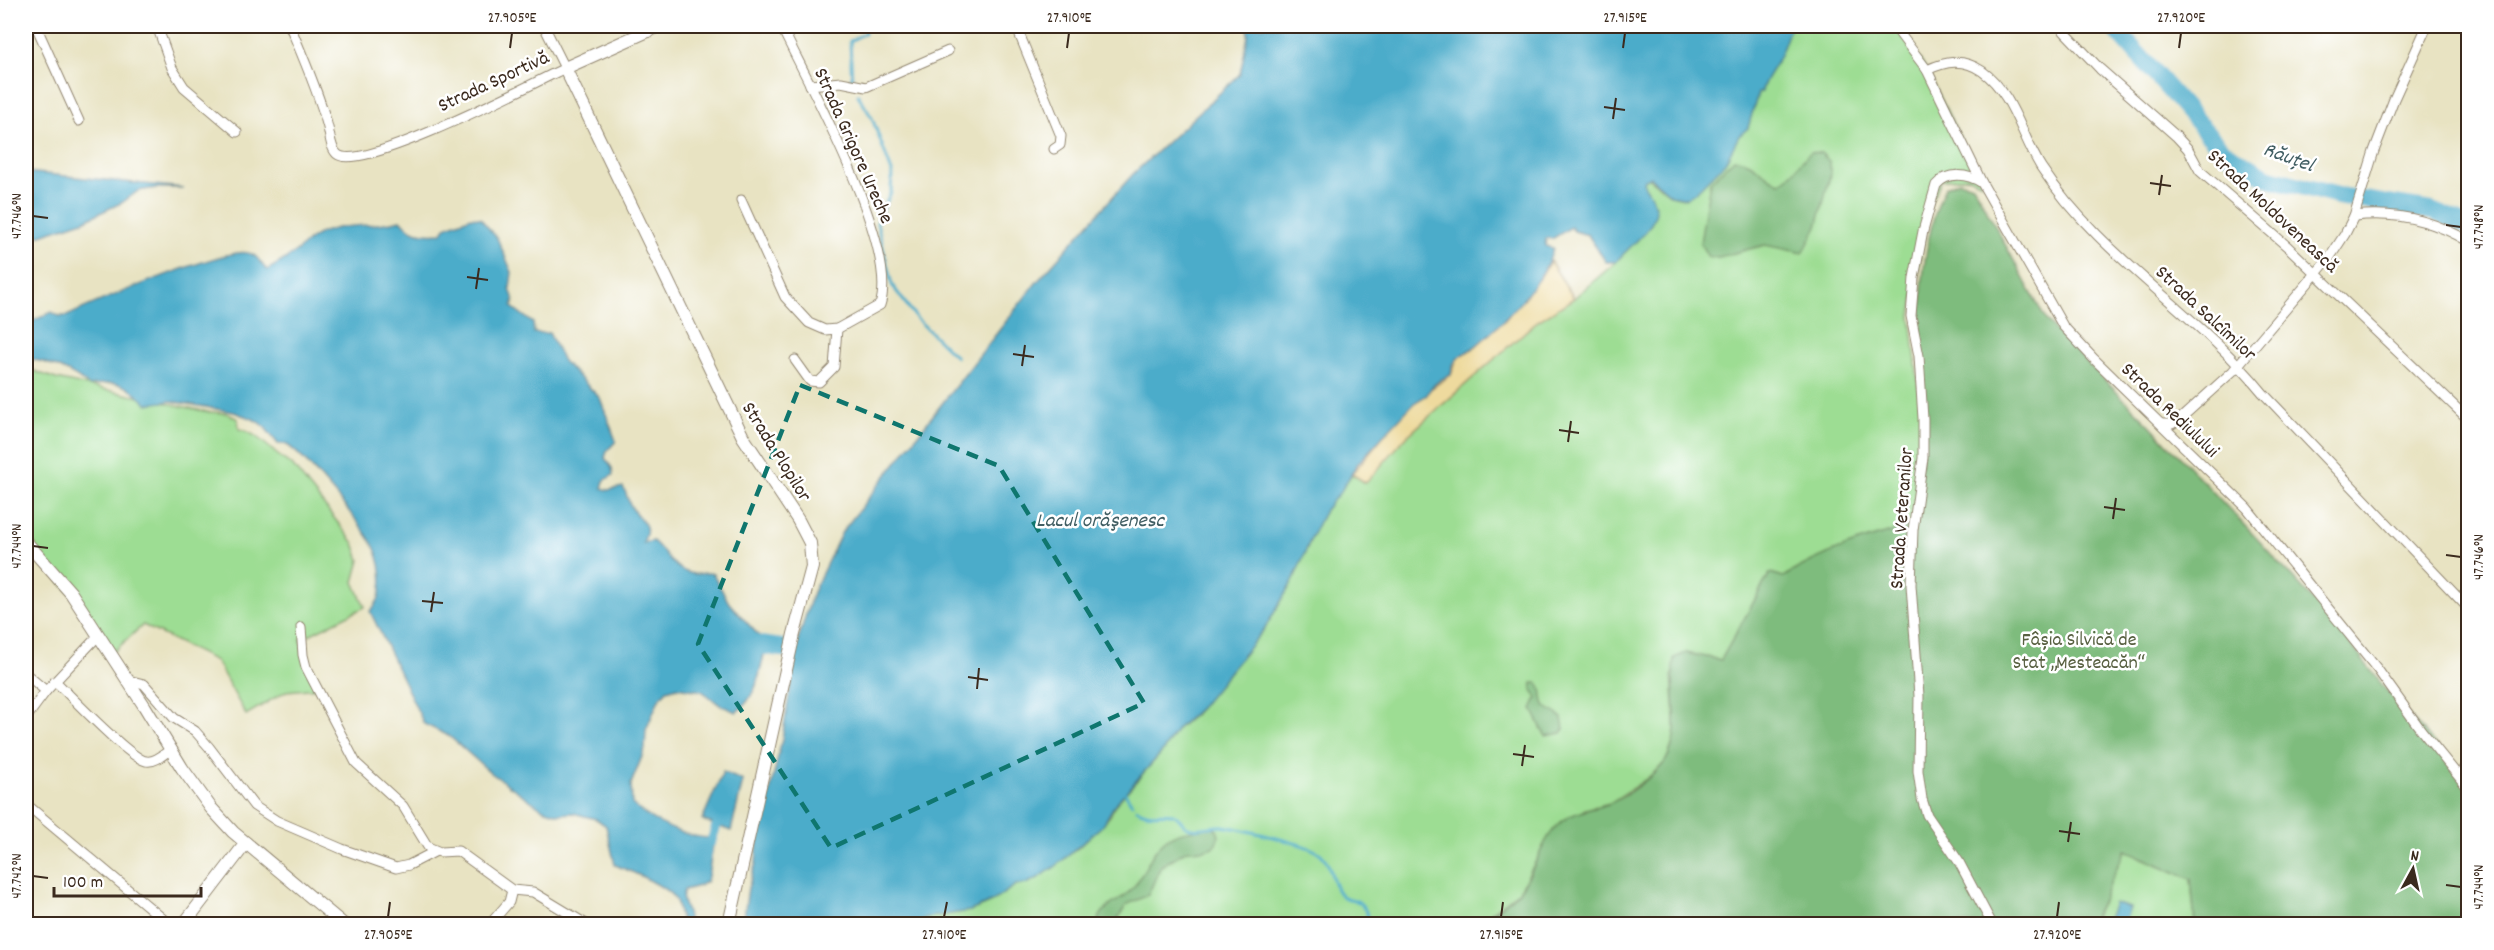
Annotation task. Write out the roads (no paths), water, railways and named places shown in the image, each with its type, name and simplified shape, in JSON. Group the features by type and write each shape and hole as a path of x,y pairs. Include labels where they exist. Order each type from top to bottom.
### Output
{"street":[{"path":"36,26 79,121"},
{"path":"157,26 172,68 184,87 237,132"},
{"name":"Strada Sportivă","path":"290,26 324,115 333,147 341,156 368,155 407,142 659,26"},
{"name":"Strada Plopilor","path":"544,26 743,437 798,520 810,543 812,567 794,634 729,924"},
{"name":"Strada Grigore Ureche","path":"781,26 863,201 880,258 882,287 880,305 837,329"},
{"path":"1016,26 1061,136 1060,145 1054,149"},
{"name":"Strada Rediulului","path":"1893,26 1926,70 1982,183 2063,326 2247,508 2371,661 2421,729 2469,788"},
{"name":"Strada Moldovenească","path":"2059,26 2100,69 2176,136 2188,149 2200,171 2235,199 2316,273 2469,419"},
{"path":"2162,424 2172,424 2180,419 2233,371 2238,362 2330,257 2355,214 2394,99 2427,26"},
{"path":"810,85 841,82 866,87 948,51"},
{"name":"Strada Salcîmilor","path":"1926,70 1938,65 1960,62 1970,64 1994,82 2004,95 2040,165 2074,210 2109,246 2238,362 2263,393 2469,608"},
{"name":"Strada Veteranilor","path":"1982,183 1970,177 1951,176 1936,185 1923,231 1916,268 1911,316 1923,389 1923,458 1913,530 1911,585 1919,696 1918,771 1923,808 1959,862 1992,924"},
{"path":"741,201 785,297 803,319 820,329 837,329 834,367 819,382 810,381 795,360"},
{"path":"2355,214 2405,216 2443,228 2469,241"},
{"path":"26,542 71,594 128,680 189,779 211,808 246,843 343,924"},
{"path":"301,627 306,667 356,763 403,806 424,844 436,851"},
{"path":"26,718 46,691 98,636"},
{"path":"26,674 46,691"},
{"path":"128,680 144,684 174,718 195,731 254,806 277,821 342,849 396,868 409,865 436,851 458,851 512,890 533,892 586,924"},
{"path":"55,681 138,757 153,761 171,749"},
{"path":"2460,777 2469,763"},
{"path":"26,804 169,924"},
{"path":"184,924 246,843"},
{"path":"490,924 509,902 512,890"}],"water":[{"name":"Lacul orăşenesc","path":"1248,26 1791,26 1762,92 1758,93 1748,128 1739,136 1725,163 1687,198 1671,195 1650,177 1644,179 1643,182 1656,209 1655,216 1647,230 1616,262 1606,262 1588,235 1574,231 1571,227 1552,239 1546,238 1545,246 1553,248 1549,261 1522,301 1477,345 1458,358 1451,370 1451,375 1437,382 1427,395 1414,403 1358,463 1341,491 1325,510 1293,581 1265,628 1201,707 1177,729 1163,751 1115,804 1103,825 1055,867 1038,878 1026,884 1016,885 991,902 970,911 924,918 918,924 743,924 748,888 756,863 758,833 782,739 798,640 813,592 842,532 1036,283 1133,174 1240,74"},
{"path":"26,172 184,188 156,188 138,191 123,202 83,221 26,240"},
{"path":"471,217 480,218 497,238 512,272 510,289 514,300 512,307 533,323 534,333 549,333 563,361 600,398 616,441 607,451 605,458 612,468 613,475 604,481 602,488 608,490 623,487 632,508 645,524 646,536 643,543 653,541 675,565 687,572 713,574 729,603 762,639 761,642 764,645 756,686 748,701 736,712 720,705 702,691 677,687 667,690 659,699 646,730 645,749 631,784 632,804 649,817 670,828 693,836 714,838 707,881 684,890 683,902 688,919 684,922 679,915 676,901 666,890 615,865 606,826 596,819 573,813 559,814 543,809 491,773 449,736 424,724 370,611 379,598 382,582 376,551 362,528 321,478 287,445 278,444 263,425 234,412 171,401 147,404 127,387 115,384 89,386 59,368 26,358 26,324 52,312 59,316 67,316 159,277 214,258 235,253 248,253 257,257 267,270 292,255 314,236 331,230 400,220 416,231 442,233 445,227"},
{"path":"723,772 743,781 731,831 702,820"},
{"path":"2114,903 2130,908 2124,924 2106,924"}],"waterway":[{"path":"852,83 850,41 865,33 864,26"},
{"name":"Răuțel","path":"2113,26 2222,150 2266,177 2338,196 2432,211 2468,226"},
{"path":"858,95 872,118 892,172 891,192 877,223 892,285 917,319 956,357"},
{"name":"Răuțel","path":"739,642 796,650 807,647"},
{"path":"1125,793 1132,804"},
{"path":"1137,809 1150,814 1173,814 1190,828 1223,826 1274,837 1314,850 1325,859 1340,894 1360,903 1371,924"},
{"path":"711,842 716,827"}],"park label":[{"name":"Fâșia Silvică de Stat „Mesteacăn“","path":"2079,650"}]}
